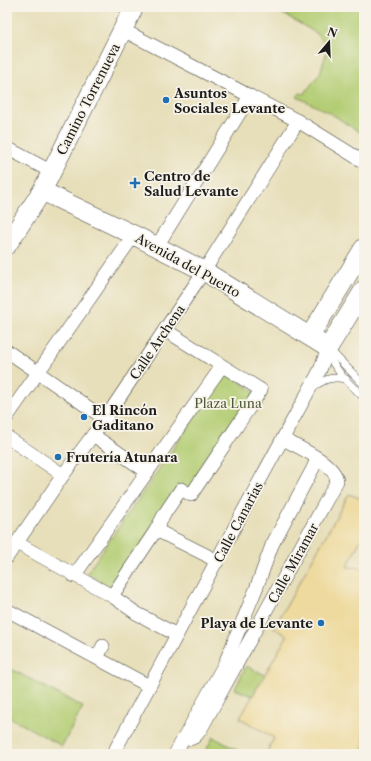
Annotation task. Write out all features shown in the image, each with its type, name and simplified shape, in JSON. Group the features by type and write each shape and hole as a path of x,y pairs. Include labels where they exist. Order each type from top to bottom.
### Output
{"main road":[{"name":"Camino Torrenueva","path":"7,245 42,191 134,7"},
{"name":"Avenida del Puerto","path":"42,191 157,246 204,271 328,348"},
{"path":"310,336 364,248"},
{"name":"Calle Canarias","path":"328,348 364,290"}],"street":[{"path":"123,30 298,120 364,162"},
{"path":"157,246 250,96"},
{"name":"Calle Archena","path":"7,557 63,475 105,419 165,330 204,271 298,120"},
{"path":"7,148 52,172"},
{"path":"7,417 134,235"},
{"path":"112,596 156,530 181,489 191,495 262,390 165,330"},
{"name":"Calle Canarias","path":"113,754 310,389 320,370 328,348"},
{"path":"7,351 105,419"},
{"path":"74,576 222,366"},
{"path":"93,435 147,472"},
{"path":"7,437 63,475"},
{"name":"Calle Miramar","path":"184,738 188,740 194,738 201,729 337,481 332,470 316,458 283,439"},
{"path":"175,754 225,664 256,589 272,545 312,470 316,458"},
{"path":"156,530 217,562"},
{"path":"17,543 112,596 136,613 177,635"},
{"path":"7,610 149,686"},
{"path":"97,658 103,646"}],"lane":[{"path":"328,348 333,363 342,376 364,398"},
{"path":"328,348 364,385"},
{"path":"310,389 323,380 329,378 338,377 346,379"}],"green space":[{"path":"270,7 364,7 364,135 330,113 297,97 300,93 304,94 320,73 328,47 316,33"},
{"name":"Plaza Luna","path":"226,372 257,394 190,490 181,484 112,589 87,573"},
{"path":"246,666 265,675 252,696 235,689"},
{"path":"9,668 83,707 62,746 7,716 7,672"},
{"path":"213,737 244,754 204,754"}],"sand":[{"name":"Playa de Levante","path":"349,494 364,500 364,533 347,567 364,568 364,751 362,754 266,754 274,738 240,718 287,636 274,628"}],"place":[{"name":"Asuntos Sociales Levante","path":"166,100"},
{"name":"Centro de Salud Levante","path":"135,183"},
{"name":"El Rincón Gaditano","path":"84,417"},
{"name":"Frutería Atunara","path":"58,457"},
{"name":"Playa de Levante","path":"321,623"}]}
